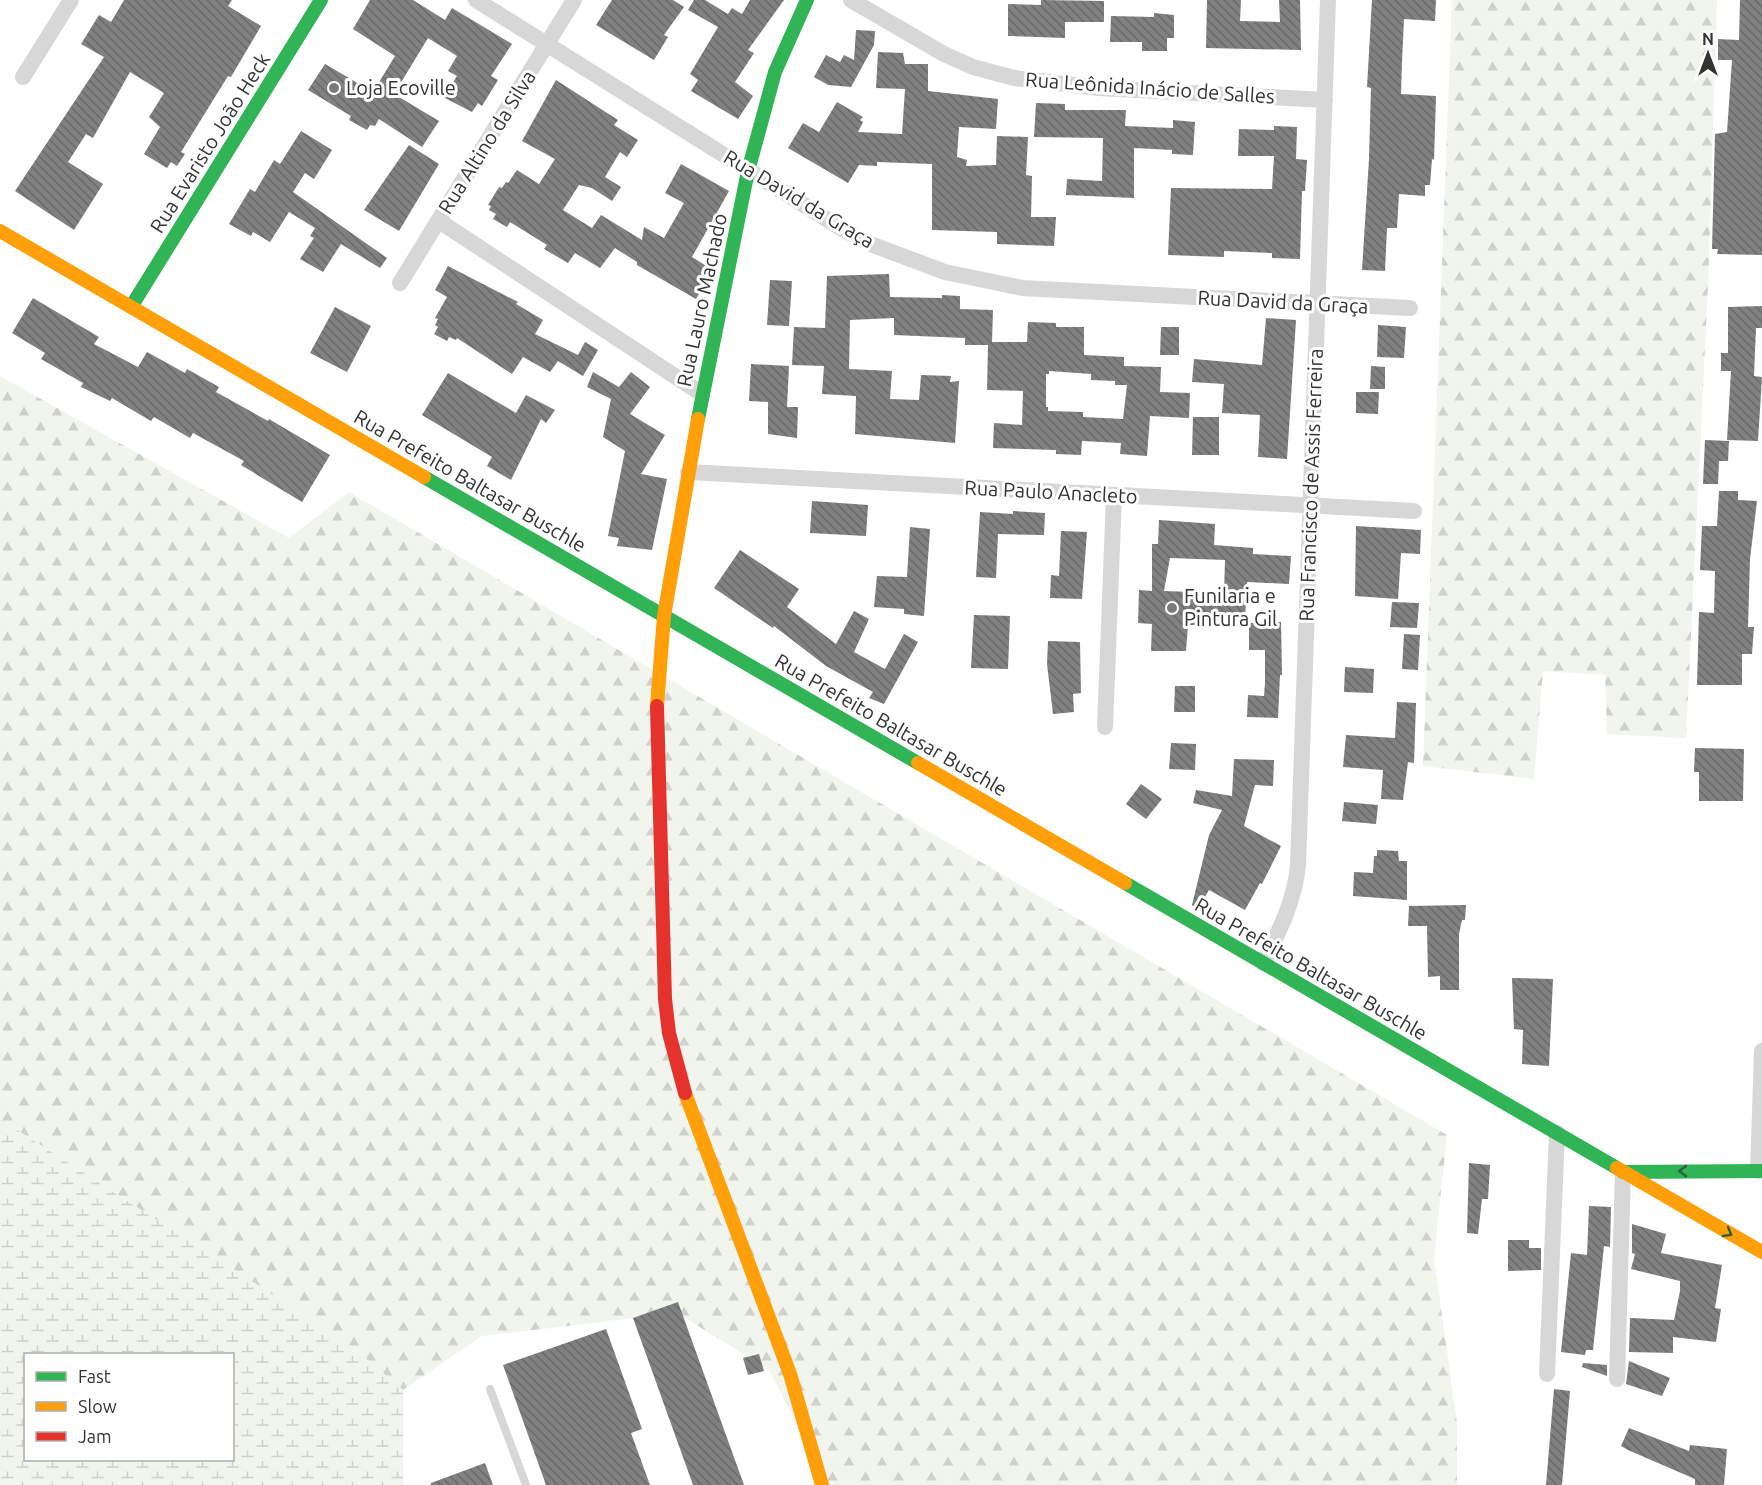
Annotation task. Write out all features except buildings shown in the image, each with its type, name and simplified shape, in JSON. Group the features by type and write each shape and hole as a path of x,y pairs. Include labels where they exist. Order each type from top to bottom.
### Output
{"main road":[{"name":"Rua Evaristo João Heck","path":"131,307 321,0"},
{"name":"Rua Lauro Machado","path":"807,0 783,49 775,72 748,171 688,472 664,616 657,699 665,999 669,1033 686,1095 790,1374 822,1485"},
{"name":"Rua Prefeito Baltasar Buschle","path":"0,231 1762,1252"},
{"path":"1695,1213 1694,1187 1715,1171"},
{"path":"1623,1172 1760,1171"}],"street":[{"path":"23,77 71,0"},
{"name":"Rua David da Graça","path":"476,0 748,171 873,244 945,272 1022,288 1071,292 1410,308"},
{"name":"Rua Altino da Silva","path":"400,284 574,0"},
{"name":"Rua Leônida Inácio de Salles","path":"851,0 944,54 973,67 1014,78 1098,88 1324,100"},
{"name":"Rua Francisco de Assis Ferreira","path":"1263,963 1287,915 1295,892 1297,875 1328,0"},
{"path":"439,221 702,394"},
{"name":"Rua Paulo Anacleto","path":"688,472 1414,511"},
{"path":"1105,727 1114,495"},
{"path":"1760,1171 1762,1051"},
{"path":"1547,1374 1557,1133"},
{"path":"1617,1378 1623,1172"}],"lane":[{"path":"490,1389 526,1485"}],"green space":[{"path":"1452,0 1717,0 1708,286 1686,738 1607,734 1605,675 1543,671 1534,779 1423,766"},
{"path":"0,376 289,538 349,492 1447,1135 1434,1258 1457,1423 1457,1485 829,1485 769,1370 677,1313 482,1336 403,1390 346,1342 0,1119"},
{"path":"0,1119 346,1342 403,1390 403,1485 0,1485"}],"traffic: fast":[{"path":"131,307 321,0"},
{"path":"698,419 748,171 775,72 807,0"},
{"path":"424,477 918,763"},
{"path":"1125,883 1617,1168"},
{"path":"1623,1172 1762,1171"}],"traffic: slow":[{"path":"0,231 424,477"},
{"path":"657,706 664,616 698,419"},
{"path":"918,763 1125,883"},
{"path":"685,1093 790,1374 822,1485"},
{"path":"1617,1168 1762,1252"}],"traffic: jam":[{"path":"657,706 665,999 669,1033 685,1093"}],"place":[{"name":"Loja Ecoville","path":"334,88"},
{"name":"Funilaria e Pintura Gil","path":"1172,608"}]}
